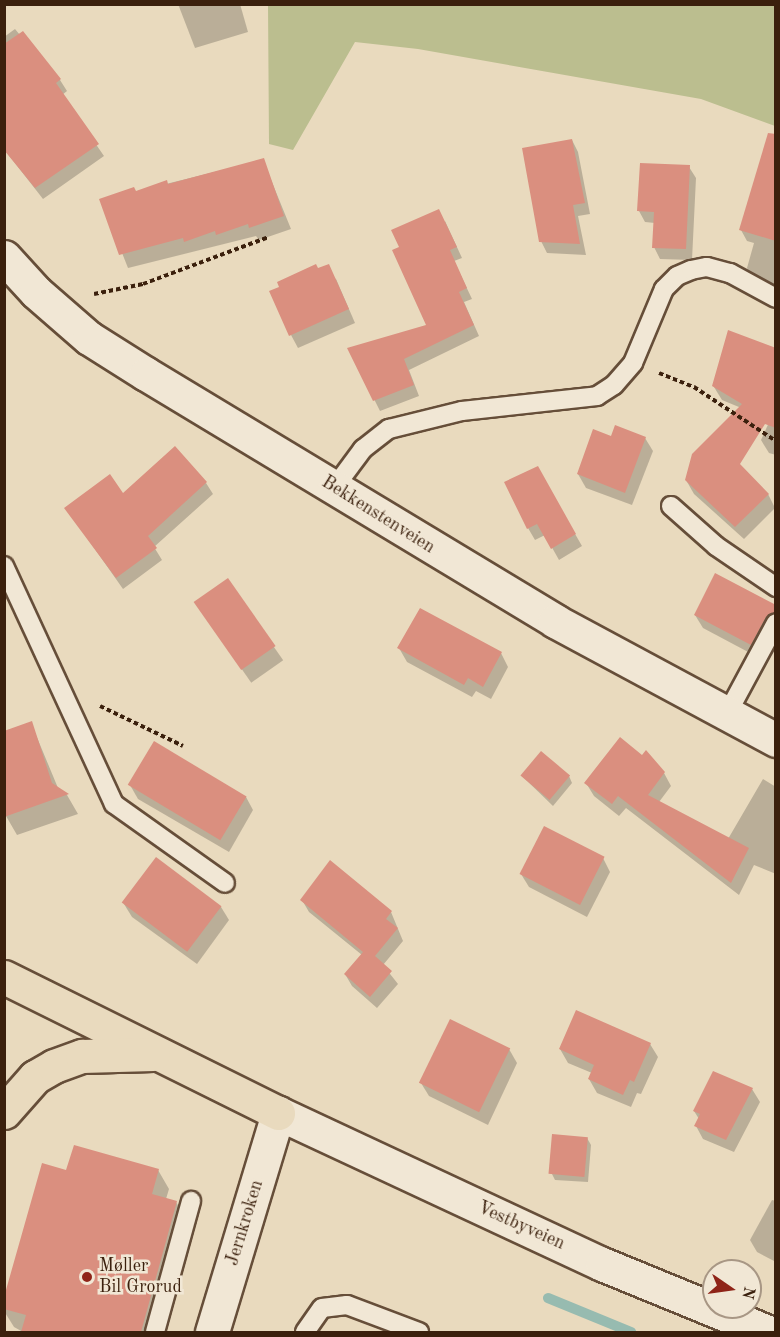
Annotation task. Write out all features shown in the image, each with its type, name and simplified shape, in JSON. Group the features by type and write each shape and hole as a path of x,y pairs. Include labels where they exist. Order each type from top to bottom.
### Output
{"highway":[{"path":"4,977 155,1054 278,1113"},
{"path":"4,1112 35,1077 54,1066 82,1056 155,1054"}],"street":[{"name":"Bekkenstenveien","path":"4,257 36,292 89,338 555,621 776,740"},
{"name":"Jernkroken","path":"212,1332 278,1113"},
{"name":"Vestbyveien","path":"278,1113 602,1264 768,1332"}],"lane":[{"path":"334,488 363,449 389,429 462,411 597,396 614,385 633,363 664,289 677,276 707,267 730,273 776,298"},
{"path":"671,506 716,546 776,587"},
{"path":"4,566 114,804 225,883"},
{"path":"727,714 776,623"},
{"path":"155,1332 191,1201"},
{"path":"305,1332 322,1308 347,1305 419,1332"}],"path":[{"path":"87,292 95,295 142,284 269,237"},
{"path":"633,363 694,387 776,441"},
{"path":"64,699 95,704 183,746"}],"green space":[{"path":"268,5 775,5 775,126 701,99 418,49 355,42 293,150 269,144"}],"building":[{"path":"23,31 61,79 56,83 99,144 35,188 4,150 4,44"},
{"path":"768,133 776,134 776,241 739,230"},
{"path":"572,139 585,203 573,205 580,244 539,242 522,148"},
{"path":"264,158 284,216 249,228 248,224 216,235 215,231 184,242 183,238 119,255 99,199 134,187 136,191 167,180 168,184"},
{"path":"640,163 690,165 686,249 652,248 654,212 637,211"},
{"path":"439,209 457,247 450,250 467,288 459,292 474,325 404,359 414,385 373,401 347,348 426,325 392,250 399,247 391,230"},
{"path":"316,264 318,268 329,264 349,309 289,336 269,291 279,287 277,282"},
{"path":"728,330 776,348 776,428 765,424 740,464 769,494 735,527 685,480 692,454 742,404 712,386"},
{"path":"615,425 646,437 625,493 577,474 593,429 611,436"},
{"path":"175,446 207,482 148,536 157,548 116,578 64,508 110,474 123,493"},
{"path":"538,466 576,534 551,549 537,524 527,529 504,482"},
{"path":"715,573 776,605 776,612 766,617 751,645 694,615"},
{"path":"228,578 276,646 241,670 194,602"},
{"path":"420,608 502,652 483,687 468,678 464,685 397,648"},
{"path":"32,721 52,783 69,794 4,817 4,731"},
{"path":"620,737 642,755 646,750 665,772 648,795 749,848 731,883 618,796 612,804 584,783"},
{"path":"154,741 247,797 220,840 128,785"},
{"path":"541,751 570,775 550,800 520,776"},
{"path":"544,826 605,857 580,905 519,874"},
{"path":"156,857 221,906 187,952 122,903"},
{"path":"330,860 392,911 386,919 398,928 375,956 392,971 370,997 344,974 363,952 300,900"},
{"path":"576,1010 651,1043 634,1082 630,1080 623,1095 588,1079 594,1065 559,1049"},
{"path":"450,1019 510,1048 479,1112 419,1083"},
{"path":"713,1071 753,1088 726,1140 694,1126 700,1114 693,1111"},
{"path":"552,1134 588,1137 584,1177 549,1174"},
{"path":"74,1145 159,1169 152,1194 177,1201 141,1332 21,1332 26,1315 4,1309 4,1297 42,1163 66,1170"}],"waterway":[{"path":"548,1298 631,1332"}],"place":[{"name":"Møller Bil Grorud","path":"87,1277"}]}
